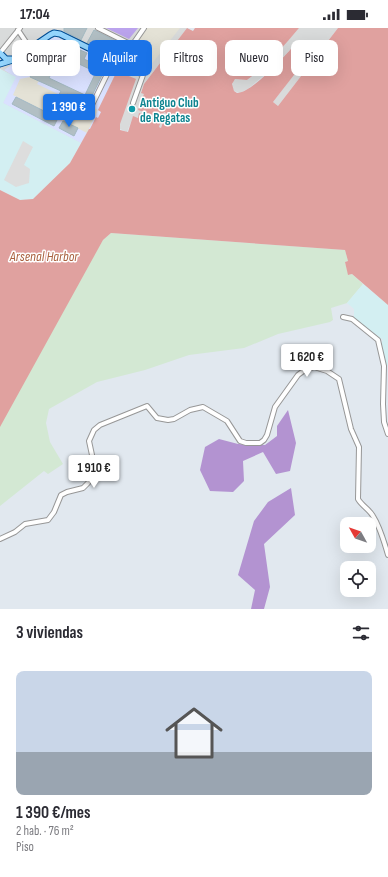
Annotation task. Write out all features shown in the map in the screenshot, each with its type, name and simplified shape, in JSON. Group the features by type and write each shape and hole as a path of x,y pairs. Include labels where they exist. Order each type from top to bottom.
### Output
{"main road":[{"path":"41,40 58,31 88,46"},
{"path":"1,54 8,60 12,59"},
{"path":"1,54 3,60 0,63 7,63 12,60"}],"street":[{"path":"98,28 122,40"},
{"path":"136,40 144,28"},
{"path":"1,54 19,29 25,40"},
{"path":"91,107 107,76"},
{"path":"133,103 143,76"},
{"path":"343,317 352,319 378,340 384,366 384,422 388,434"},
{"path":"0,539 15,532 25,524 48,520 54,512 61,495 83,488 88,483 91,478 92,455 89,441 91,434 100,426 147,406 157,418 168,420 174,419 196,408 203,407 227,421 240,440 246,443 260,443 267,435 275,407 290,385 306,369 314,367 335,376 339,379 342,386 351,429 359,447 358,499 361,505 372,514 378,525 388,555"}],"shaded area":[{"path":"0,28 187,28 178,40 160,40 160,63 152,74 152,40 88,40 88,76 150,76 144,84 141,92 144,93 162,118 164,112 166,113 161,128 159,127 161,121 133,117 127,132 120,129 89,129 81,143 3,103 15,77 13,76 80,76 80,40 12,40 12,75 0,69"},
{"path":"106,28 138,28 129,39"},
{"path":"144,28 180,28 171,40 160,40 160,53 152,64 152,40 135,40"},
{"path":"299,28 338,28 329,40 291,40 291,48 283,57 283,46"},
{"path":"52,36 63,40 46,40"},
{"path":"80,48 88,51 88,76 115,76 98,110 102,112 98,118 96,118 81,143 3,103 15,77 13,76 80,76"},
{"path":"12,64 12,75 4,70"},
{"path":"0,69 16,77 3,103 81,143 70,163 33,199 20,200 0,190"},
{"path":"252,76 263,76 249,88 240,93 234,91 232,86 235,79 247,80"},
{"path":"293,76 301,76 278,106 273,102"},
{"path":"30,77 39,81 37,84 58,94 57,98 64,101 66,98 86,108 88,105 98,110 87,133 13,95 20,79"},
{"path":"23,141 33,147 24,165 30,169 29,183 16,187 4,180"},
{"path":"111,233 345,250 348,261 345,262 349,275 352,274 363,284 347,303 331,308 333,320 330,322 278,334 244,348 189,355 145,370 97,382 49,409 46,423 50,442 63,464 48,474 44,471 0,506 0,406 103,240"},
{"path":"363,284 388,305 388,366 386,364 381,343 383,340 354,318 354,309 347,303"},
{"path":"288,410 296,443 290,471 276,474 263,452 243,461 244,481 233,492 210,491 200,470 205,447 219,439 238,444 265,445 277,436 277,426"},
{"path":"291,488 295,515 264,544 270,587 264,609 251,609 255,590 238,575 254,521 268,502"}],"water":[{"name":"Arsenal Harbor","path":"187,28 193,31 195,28 299,28 283,46 283,40 225,40 225,76 252,76 247,80 235,79 232,84 234,91 237,93 251,87 264,76 283,76 283,58 291,49 291,76 293,76 273,102 278,106 301,76 338,76 338,40 329,40 338,28 388,28 388,305 352,274 348,275 345,262 348,261 345,250 111,233 103,240 0,427 0,190 20,200 33,199 70,163 96,117 98,118 101,112 98,110 115,76 129,76 136,79 120,124 120,130 128,132 133,116 138,118 139,113 161,121 159,127 161,128 166,113 164,112 162,118 138,110 144,94 141,93 144,84 150,76 152,76 152,74 160,63 160,76 217,76 217,40 178,40"}],"building":[{"path":"64,28 87,28 81,40 64,31"},
{"path":"94,30 114,40 89,40"},
{"path":"80,50 87,53 84,59 88,61 88,68 80,64"},
{"path":"50,76 49,78 85,95 94,76 102,76 88,104 67,94 64,101 57,98 61,91 30,77"},
{"path":"16,97 58,118 54,126 12,104"},
{"path":"63,121 78,128 74,136 59,128"}],"place":[{"name":"Antiguo Club de Regatas","path":"132,109"}]}
